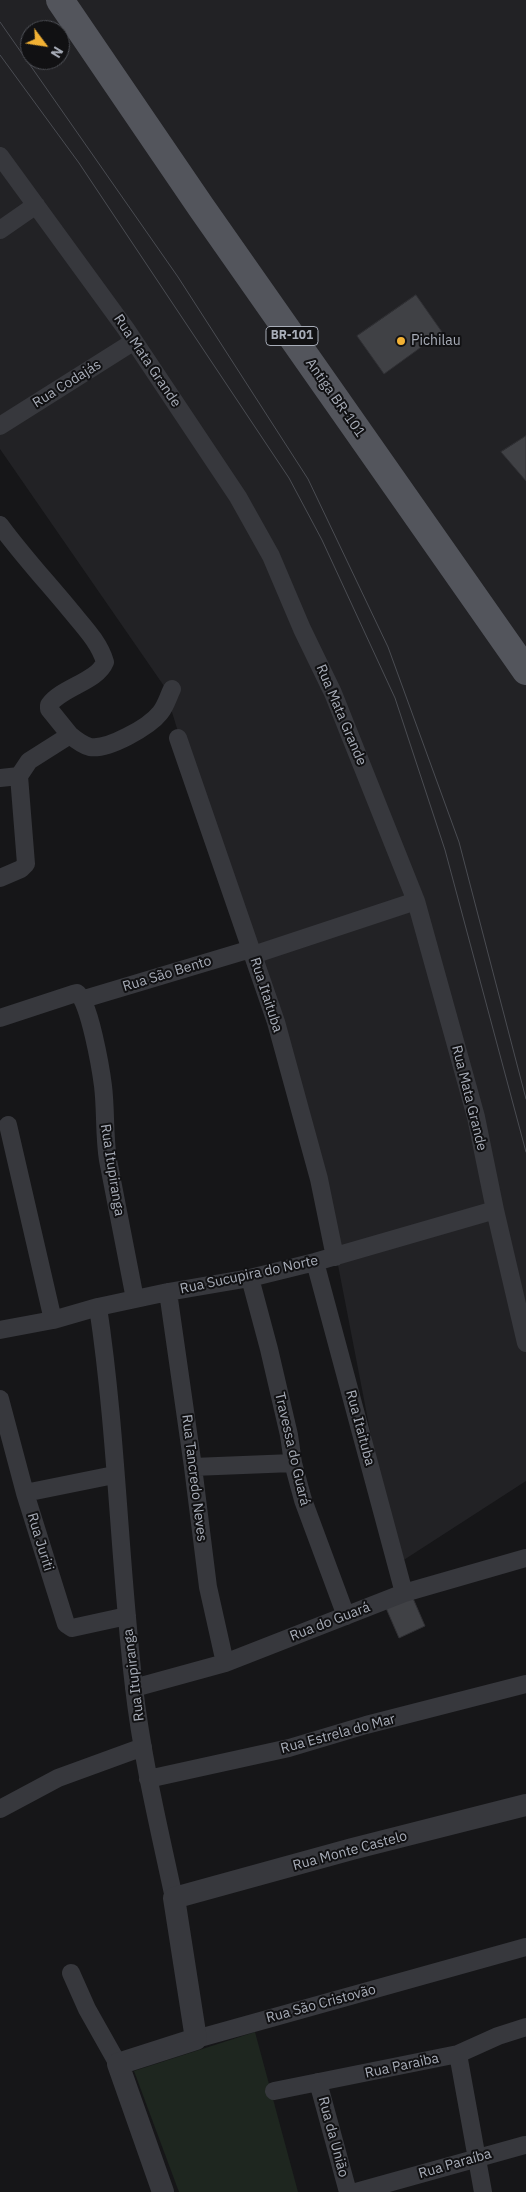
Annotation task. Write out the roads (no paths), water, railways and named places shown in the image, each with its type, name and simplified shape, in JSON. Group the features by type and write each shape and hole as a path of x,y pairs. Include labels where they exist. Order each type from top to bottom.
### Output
{"main road":[{"name":"Antiga BR-101","path":"60,0 201,207 526,671"}],"street":[{"name":"Rua Mata Grande","path":"0,156 90,278 238,498 271,556 350,734 416,901 476,1117 495,1210 526,1343"},
{"path":"0,230 36,205"},
{"name":"Rua Codajás","path":"0,426 133,342"},
{"path":"0,525 93,639 100,649 105,662 100,672 50,702 48,709 70,735 82,744 92,747 113,743 159,715 167,702 172,688"},
{"path":"0,878 21,869 26,864 19,776 29,761 70,735"},
{"name":"Rua Itaituba","path":"178,738 276,1022 319,1179 335,1257"},
{"path":"0,778 19,776"},
{"name":"Rua São Bento","path":"0,1018 77,993 86,1005 416,901"},
{"name":"Rua Itupiranga","path":"86,1005 103,1086 104,1137 135,1299"},
{"path":"8,1126 53,1320"},
{"name":"Rua Sucupira do Norte","path":"0,1330 53,1320 168,1292 250,1278 335,1257 495,1210"},
{"name":"Rua Itaituba","path":"315,1262 404,1593"},
{"name":"Travessa do Guará","path":"250,1278 281,1400 293,1462 304,1500 346,1616"},
{"name":"Rua Tancredo Neves","path":"168,1292 208,1587 225,1663"},
{"name":"Rua Itupiranga","path":"98,1308 111,1404 114,1476 134,1688 148,1779 174,1898 196,2039"},
{"name":"Rua Juriti","path":"0,1398 25,1493 66,1624 72,1628 127,1616"},
{"path":"193,1467 293,1462"},
{"path":"25,1493 114,1476"},
{"name":"Rua do Guará","path":"134,1688 225,1663 404,1593 526,1558"},
{"name":"Rua Estrela do Mar","path":"148,1779 289,1748 366,1725 526,1684"},
{"path":"0,1808 58,1778 143,1747"},
{"name":"Rua Monte Castelo","path":"174,1898 352,1849 526,1805"},
{"name":"Rua São Cristovão","path":"118,2064 196,2039 526,1948"},
{"path":"72,1973 87,2009 118,2064 163,2192"},
{"name":"Rua Paraiba","path":"274,2091 458,2054 526,2026"},
{"path":"458,2054 483,2192"},
{"name":"Rua da União","path":"318,2082 348,2192"},
{"name":"Rua Paraíba","path":"356,2192 525,2145"}],"tram line":[{"path":"0,22 178,277 308,479 388,647 459,842 526,1099"},
{"path":"0,55 79,163 289,478 322,540 395,698 445,850 526,1152"}],"place":[{"name":"Pichilau","path":"401,341"}]}
